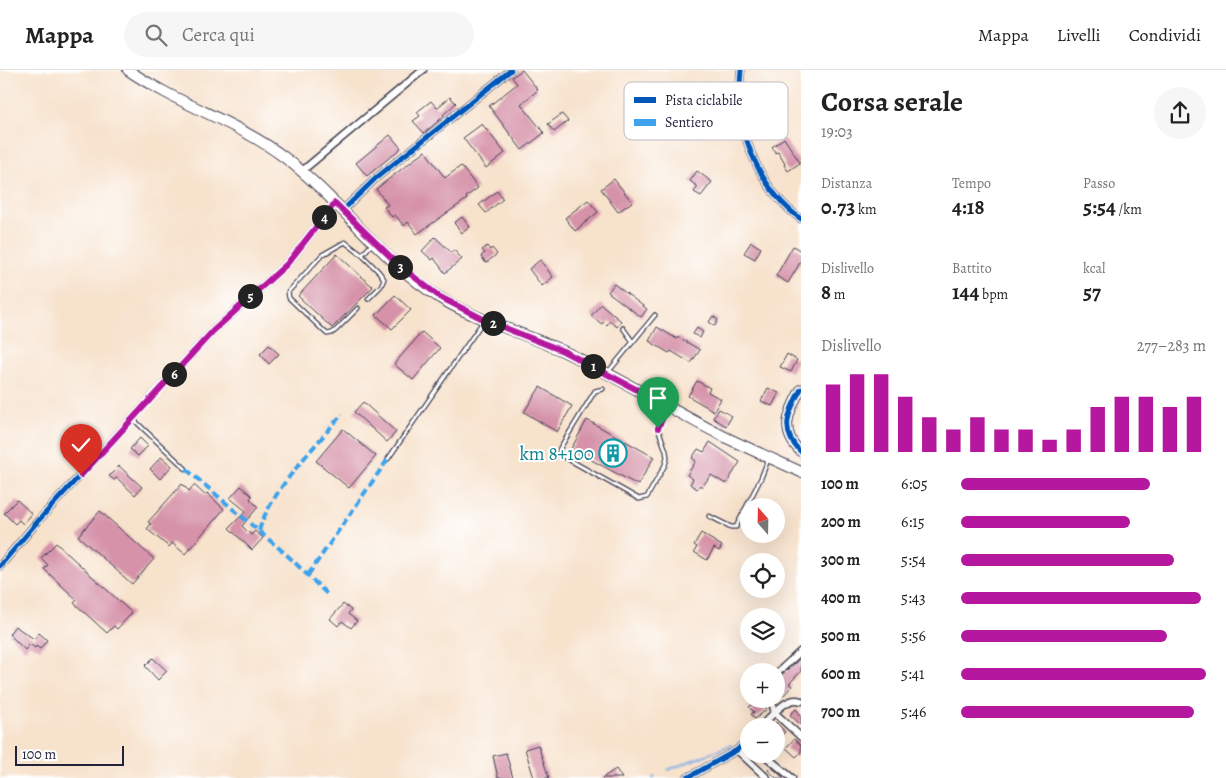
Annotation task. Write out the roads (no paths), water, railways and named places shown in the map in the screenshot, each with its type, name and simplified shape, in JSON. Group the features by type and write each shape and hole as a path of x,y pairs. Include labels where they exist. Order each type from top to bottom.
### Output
{"main road":[{"path":"128,70 160,90 258,140 302,171 400,266 430,291 456,307 563,351 729,439 801,472"}],"street":[{"path":"302,171 423,70"},
{"path":"0,566 38,521 219,324 287,264 338,207 511,70"},
{"path":"747,140 757,165 769,185 785,205 801,219"},
{"path":"801,389 790,411 788,427 790,438 801,452"},
{"path":"785,666 801,651"},
{"path":"770,718 790,700 801,701"},
{"path":"774,708 775,713 801,737"},
{"path":"687,778 738,750 767,778"},
{"path":"774,763 792,778"}],"lane":[{"path":"362,255 374,241"},
{"path":"358,308 335,332 327,334 288,294 289,290 322,255 343,243 347,243 362,255 384,279 368,299"},
{"path":"607,374 655,315"},
{"path":"388,460 485,320"},
{"path":"623,328 633,342"},
{"path":"602,388 595,391 560,448 560,454 639,499 647,497 665,464 666,451 658,428 668,406"},
{"path":"132,418 186,469"},
{"path":"709,516 731,527 736,527 761,478 769,457"}],"waterway":[{"path":"668,770 731,745"}],"place":[{"name":"km 8+100","path":"613,453"}]}
